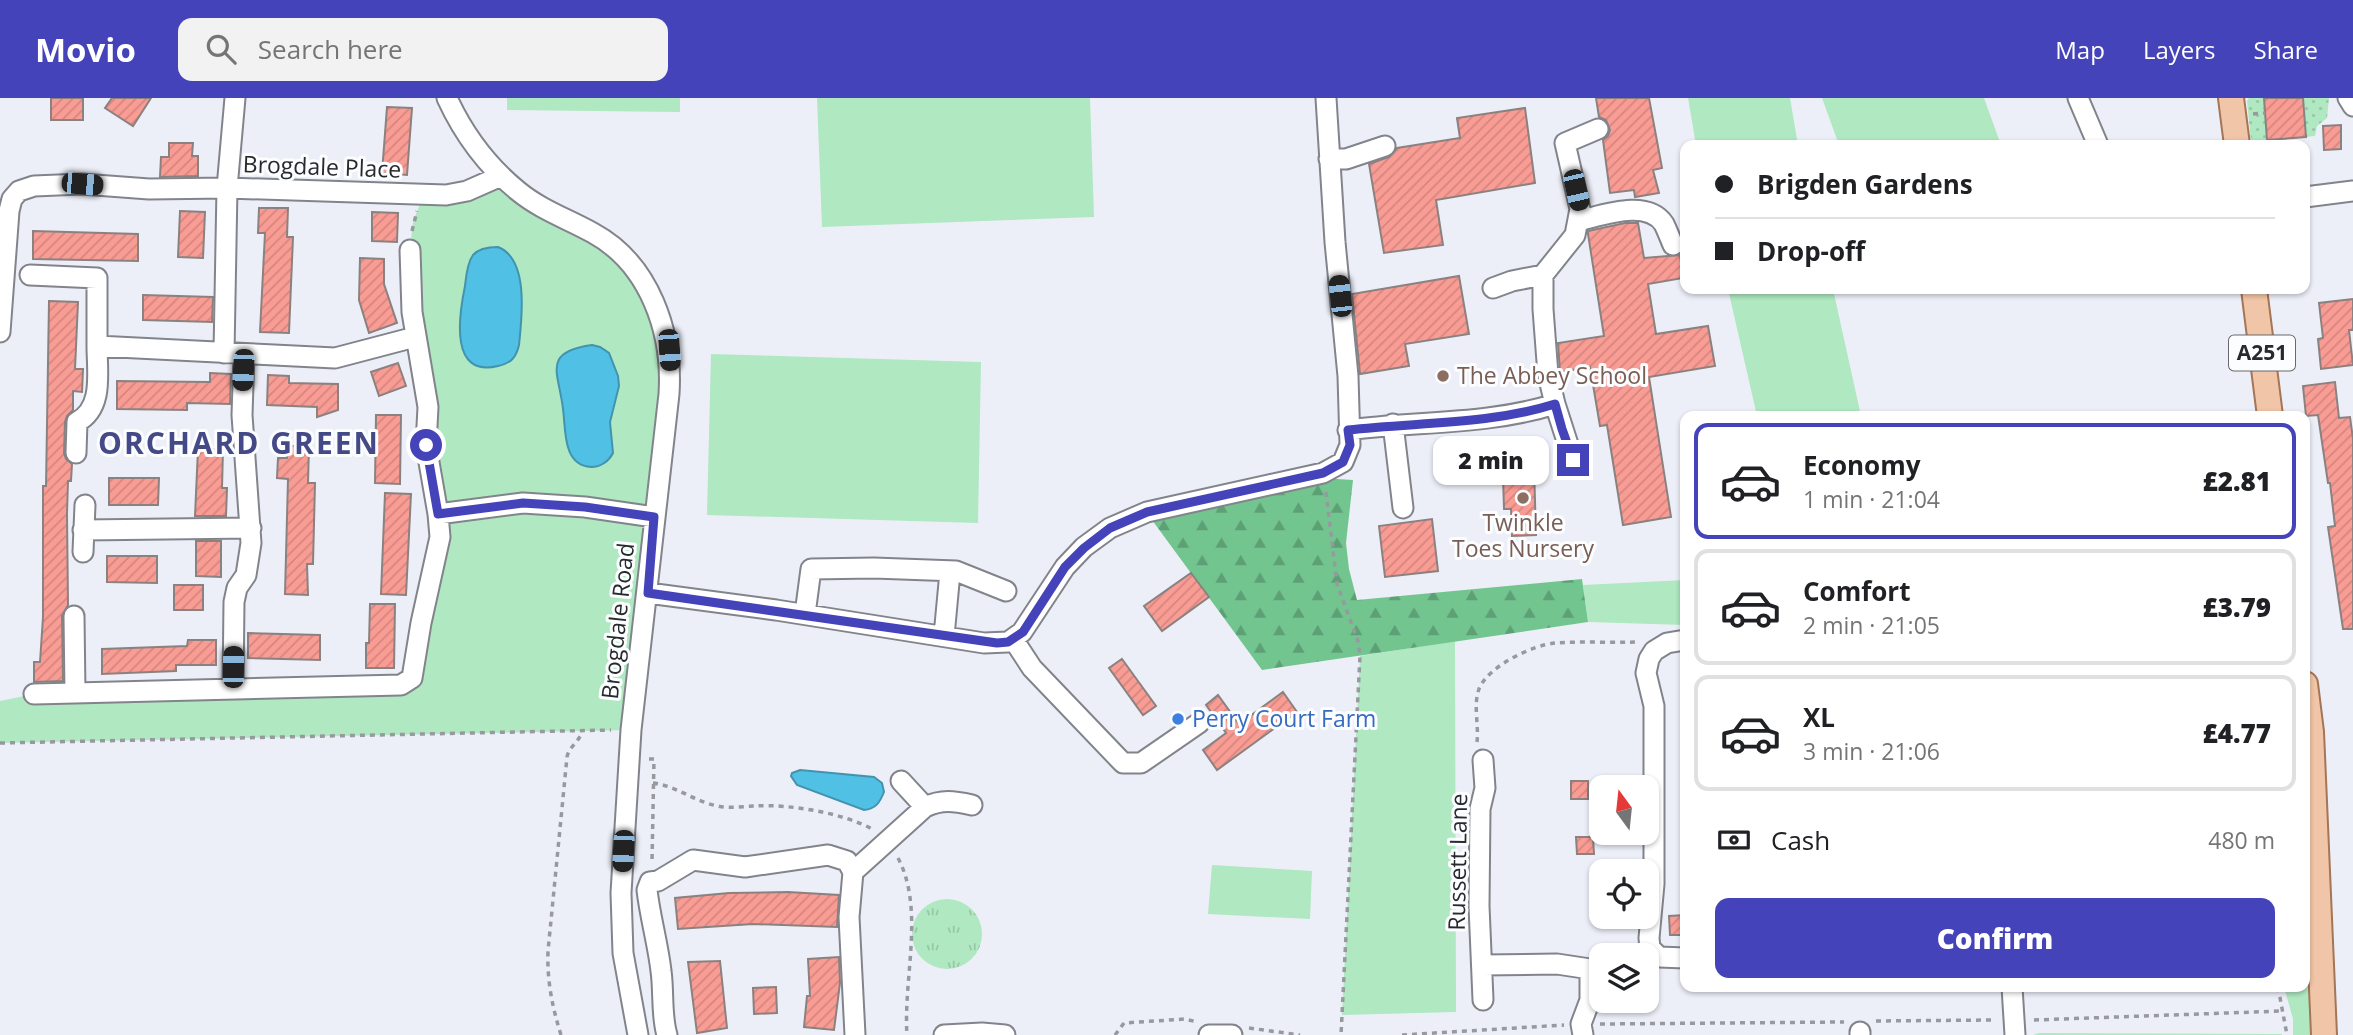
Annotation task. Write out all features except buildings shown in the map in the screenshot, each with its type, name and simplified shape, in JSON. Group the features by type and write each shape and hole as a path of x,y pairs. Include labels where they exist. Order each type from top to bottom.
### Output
{"main road":[{"path":"2231,98 2236,140"},
{"name":"A251","path":"2255,294 2269,411"},
{"path":"2310,724 2324,1035"}],"street":[{"name":"Brogdale Place","path":"234,98 227,188 424,195 467,191 501,176"},
{"name":"Brogdale Road","path":"447,98 470,142 501,176 541,207 608,242 628,262 652,298 667,338 670,372 648,593 628,756 621,893 621,935 638,1035"},
{"path":"648,593 997,643 1013,639 1028,625 1065,567 1110,528 1147,512 1323,473 1343,462 1350,445 1348,376 1326,98"},
{"path":"2078,98 2096,140"},
{"path":"2348,98 2353,106"},
{"path":"1573,460 1548,374 1543,275 1575,234 1580,209 1565,143 1598,129"},
{"path":"1329,159 1346,159 1385,146"},
{"path":"0,332 9,211 12,199 19,191 34,186 82,184 149,189 227,188 234,354 251,528 251,557 234,602 233,688"},
{"path":"2310,196 2353,191"},
{"path":"1578,221 1627,210 1645,212 1662,222 1672,245"},
{"path":"34,694 401,685 407,682 414,671 421,623 439,549 438,514 426,445 426,393 415,337 410,250"},
{"path":"30,275 97,278 94,403 86,418 77,422 76,453"},
{"path":"1493,288 1543,275"},
{"path":"97,346 335,358 415,337"},
{"path":"1348,430 1393,424 1478,420 1527,413 1555,404"},
{"path":"1393,424 1403,508"},
{"path":"438,514 523,503 585,507 654,517"},
{"path":"83,552 85,505"},
{"path":"83,530 251,528"},
{"path":"805,614 811,569 874,568 956,572 1006,591"},
{"path":"944,636 950,572"},
{"path":"74,616 75,693"},
{"path":"1013,639 1032,668 1123,763 1141,762 1199,723"},
{"path":"1646,943 1654,884 1654,705 1646,673 1649,659 1658,648 1680,641"},
{"name":"Russett Lane","path":"1479,757 1485,788 1480,809 1479,839 1483,1000"},
{"path":"901,781 925,807"},
{"path":"853,872 925,807 947,800 972,805"},
{"path":"667,1035 663,1021 665,1008 662,974 647,890 650,883 659,881 693,860 751,867 828,855 847,861 853,872 849,917 855,1035"},
{"path":"1659,957 1680,958"},
{"path":"1482,965 1557,964 1589,968"},
{"path":"2012,992 2014,1028"},
{"path":"1583,1035 1581,1024 1589,1003"},
{"path":"944,1035 1005,1035"},
{"path":"1209,1035 1232,1035"}],"path":[{"path":"410,250 413,221 424,195"},
{"path":"1326,491 1337,584 1359,641 1360,656 1340,1035"},
{"path":"1479,757 1479,690 1483,681 1497,666 1553,643 1644,642 1658,648"},
{"path":"561,1035 547,976 548,951 567,757 570,747 582,735 582,730"},
{"path":"0,743 631,730"},
{"path":"628,756 653,759 651,853 659,881"},
{"path":"2279,992 2287,1035"}],"green space":[{"path":"507,98 680,98 680,112 507,110"},
{"path":"817,98 1090,98 1094,217 822,227"},
{"path":"1688,98 1790,98 1797,140 1695,140"},
{"path":"1822,98 1984,98 1999,140 1837,140"},
{"path":"2249,98 2264,98 2267,140 2251,140 2247,101"},
{"path":"2303,98 2329,98 2327,118 2317,126 2315,136 2295,138"},
{"path":"501,176 609,242 667,338 631,730 0,743 0,701 34,694 401,685 433,568 410,250 413,221 424,195"},
{"path":"1729,294 1834,294 1860,411 1756,411"},
{"path":"711,354 981,362 978,523 707,515"},
{"path":"1320,478 1353,480 1346,543 1357,600 1582,579 1588,622 1262,670 1152,520"},
{"path":"1680,580 1680,625 1588,622 1583,585"},
{"path":"1455,641 1456,1012 1342,1015 1360,656"},
{"path":"1212,865 1312,871 1310,919 1208,914"},
{"path":"2310,877 2319,1035 2293,1035 2293,1019 2285,992 2310,992"},
{"path":"947,899 972,909 982,934 972,959 947,969 922,959 912,934 922,909"},
{"path":"2282,1034 2282,1035 2033,1035"}],"water":[{"path":"498,247 515,263 519,276 522,305 519,345 510,361 498,366 482,367 471,363 464,354 461,312 471,258 481,249"},
{"path":"592,345 609,353 619,386 610,422 613,453 604,463 591,467 575,460 567,445 557,366 565,353"},
{"path":"800,770 874,777 882,783 884,792 877,804 864,810 797,785 791,776"}],"place":[{"name":"The Abbey School","path":"1443,376"},
{"name":"Twinkle Toes Nursery","path":"1523,498"},
{"name":"Perry Court Farm","path":"1178,719"}],"district":[{"name":"ORCHARD GREEN","path":"239,444"}],"route":[{"path":"426,445 438,514 504,504 538,503 654,517 648,593 805,614 984,643 1008,642 1023,632 1065,567 1110,528 1147,512 1323,473 1343,462 1350,445 1348,430 1393,424 1478,420 1527,413 1555,404 1573,460"}]}
